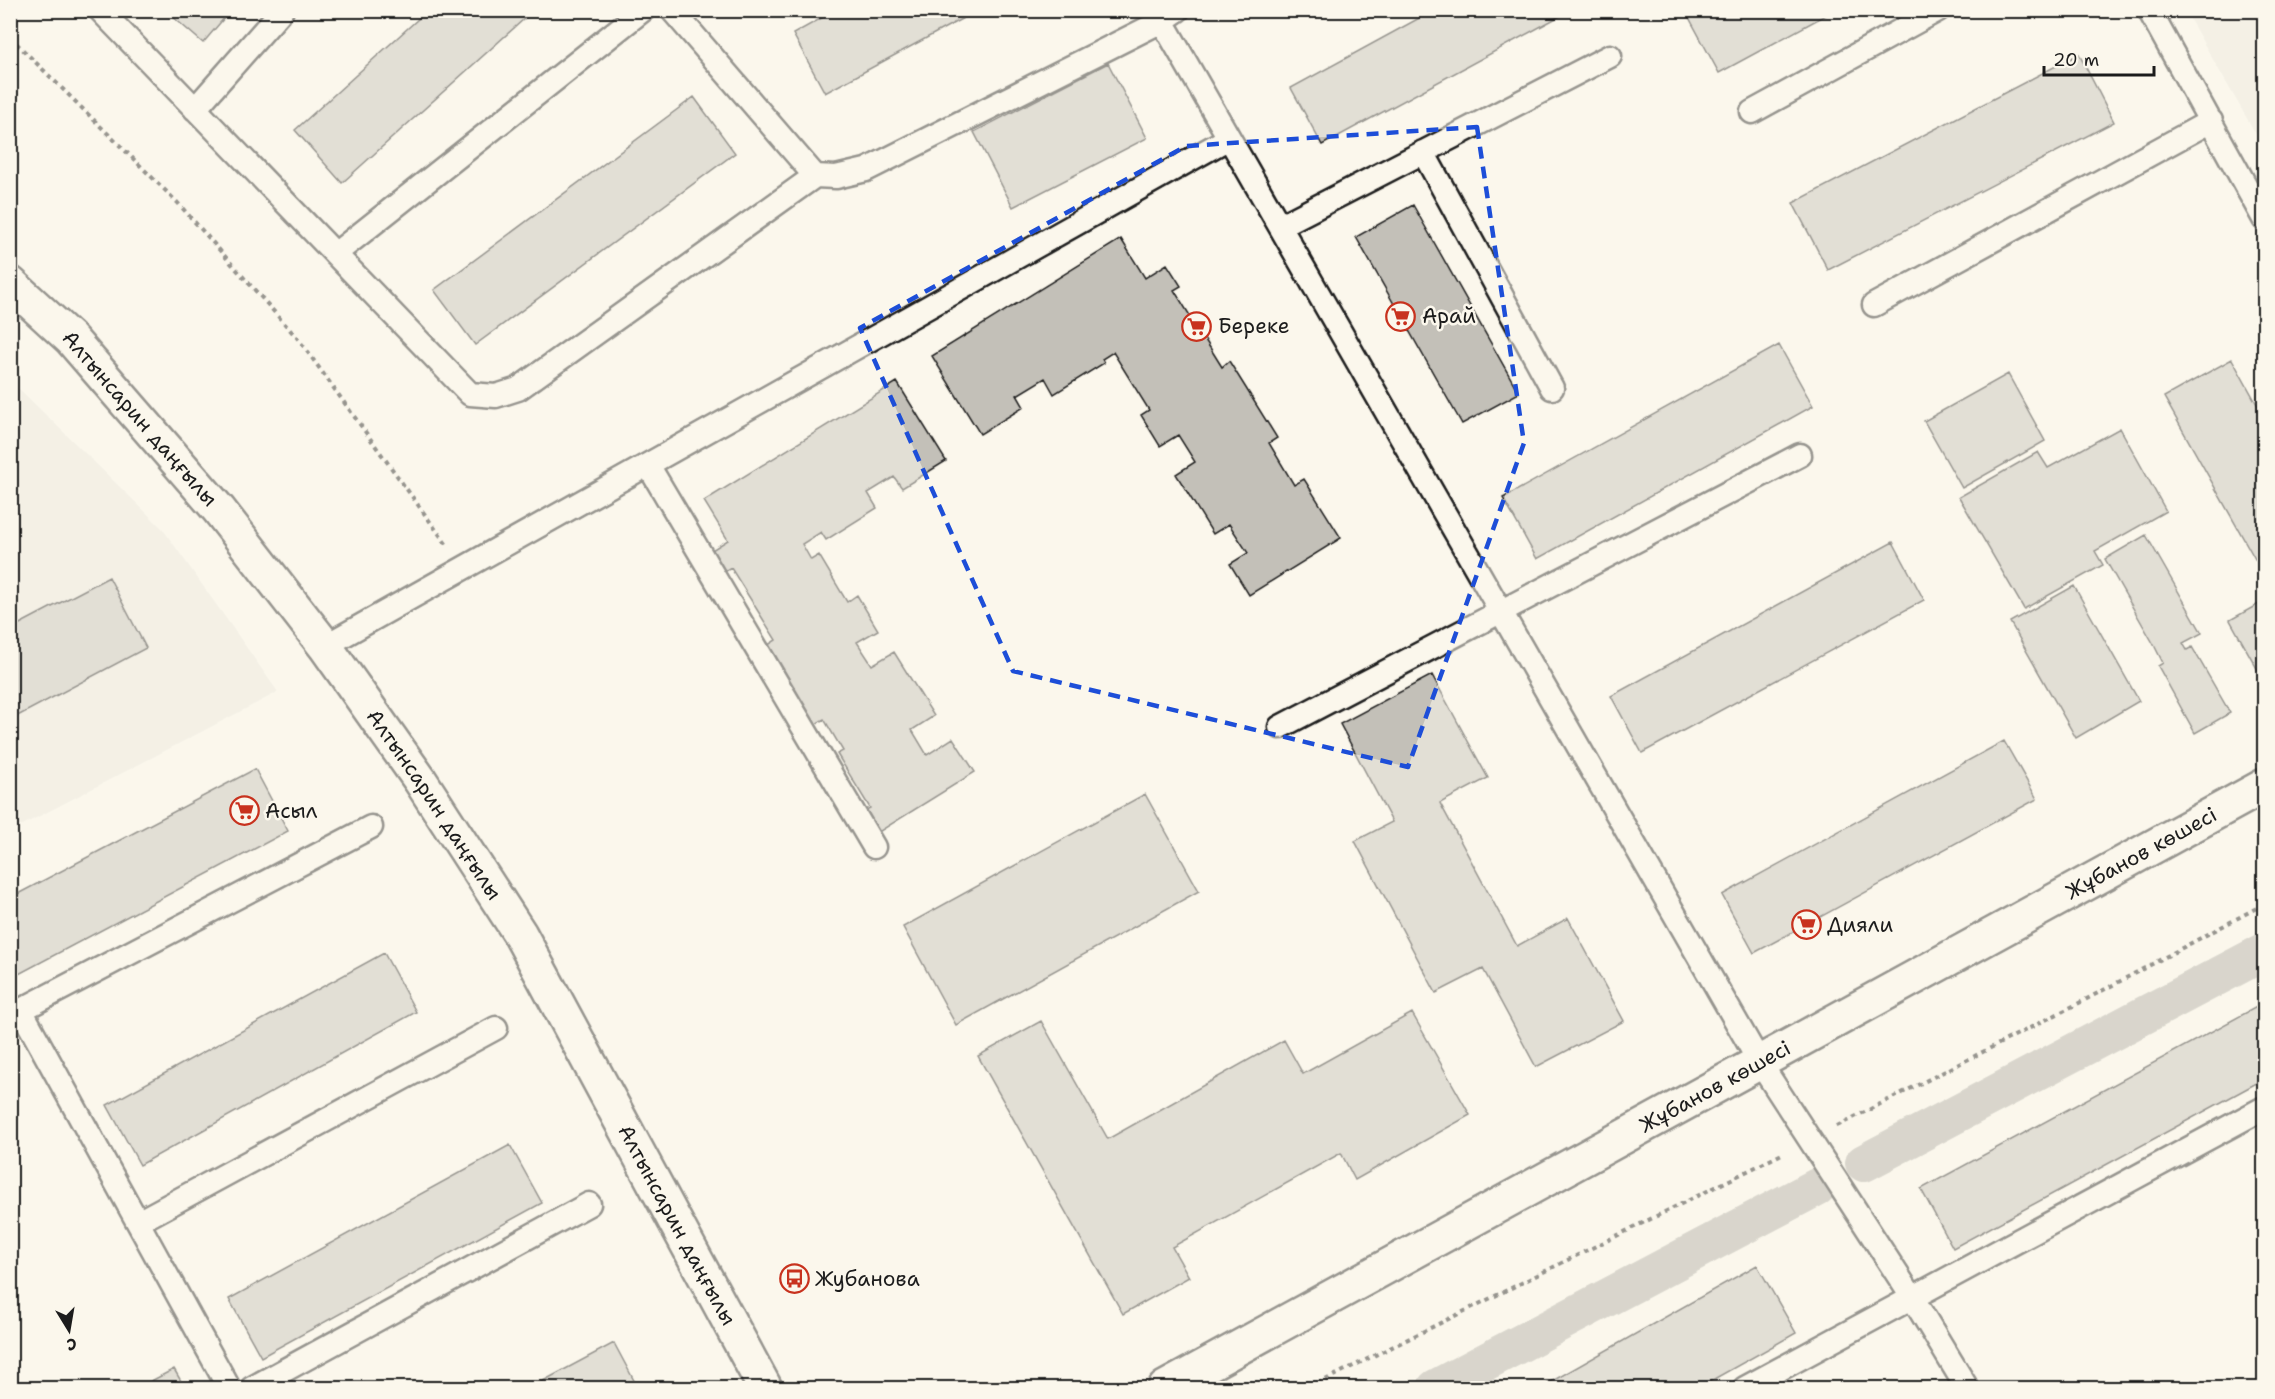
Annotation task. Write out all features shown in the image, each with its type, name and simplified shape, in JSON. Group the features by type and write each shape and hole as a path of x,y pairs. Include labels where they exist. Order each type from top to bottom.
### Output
{"main road":[{"name":"Алтынсарин даңғылы","path":"10,283 71,339 219,510 325,646 420,780 520,934 765,1389"},
{"name":"Жұбанов көшесі","path":"1165,1389 2265,786"}],"lane":[{"path":"100,10 470,394 496,396 518,389 815,176 836,177 866,170 1170,16 1229,138 1760,1063 1912,1296 1967,1389"},
{"path":"195,109 282,10"},
{"path":"335,254 644,10"},
{"path":"672,10 815,176"},
{"path":"1752,112 1938,10"},
{"path":"2150,10 2265,219"},
{"path":"1280,226 1610,56"},
{"path":"1874,305 2211,121"},
{"path":"325,646 1229,138"},
{"path":"1423,152 1552,388"},
{"path":"1280,727 1800,455"},
{"path":"648,465 874,847"},
{"path":"230,1389 21,1010 371,828"},
{"path":"138,1222 496,1028"},
{"path":"1744,1389 1912,1296 2265,1108"},
{"path":"252,1389 589,1204"}],"path":[{"path":"10,37 177,201 299,340 464,568"}],"highlighted area":[{"path":"1477,127 1524,443 1408,767 1013,671 860,328 1186,146"}],"shaded area":[{"path":"2185,11 2264,11 2264,148"},
{"path":"10,380 162,528 278,692 11,831"}],"building":[{"path":"165,10 231,10 203,43"},
{"path":"428,10 534,10 342,183 295,130"},
{"path":"836,10 978,10 825,93 793,34"},
{"path":"1434,10 1571,10 1322,145 1291,88"},
{"path":"1685,10 1835,10 1719,73"},
{"path":"2079,54 2114,122 1828,270 1793,203"},
{"path":"1108,63 1147,138 1013,207 974,132"},
{"path":"694,97 735,153 475,345 434,290"},
{"path":"1413,205 1519,393 1462,424 1356,237"},
{"path":"1121,239 1145,278 1167,264 1181,286 1174,290 1222,367 1229,361 1277,438 1269,443 1294,485 1304,479 1341,538 1249,595 1230,564 1248,553 1229,524 1213,534 1176,474 1195,462 1178,435 1160,446 1141,415 1149,410 1113,352 1102,359 1104,363 1054,394 1045,378 1017,395 1024,407 980,434 932,356"},
{"path":"1779,345 1813,406 1537,559 1503,498"},
{"path":"2232,359 2264,417 2264,575 2164,397"},
{"path":"2008,374 2045,441 1962,488 1924,421"},
{"path":"897,382 946,461 902,488 894,477 868,493 877,508 826,540 821,532 802,544 811,560 819,555 847,602 857,595 878,630 857,642 872,665 894,652 934,716 912,730 927,755 953,738 975,772 877,833 864,811 870,808 837,754 843,751 824,719 814,725 765,647 776,640 731,568 721,574 707,553 728,540 704,501"},
{"path":"2120,428 2166,511 2095,551 2103,565 2024,609 1959,497 2038,452 2048,468"},
{"path":"2146,535 2202,633 2183,643 2187,650 2192,647 2230,713 2195,733 2158,666 2163,663 2153,643 2105,559"},
{"path":"1893,542 1924,600 1642,753 1611,696"},
{"path":"109,577 146,648 10,720 10,629"},
{"path":"2074,586 2139,701 2076,738 2010,622"},
{"path":"2264,601 2264,681 2230,620"},
{"path":"1432,675 1488,778 1440,803 1517,946 1568,918 1624,1021 1536,1067 1483,969 1436,993 1355,841 1392,822 1340,724"},
{"path":"2004,741 2037,799 1754,953 1722,895"},
{"path":"255,769 288,831 15,976 10,967 10,898"},
{"path":"1145,794 1199,891 956,1025 903,927"},
{"path":"384,953 416,1012 140,1165 107,1105"},
{"path":"2264,1003 2264,1079 1953,1248 1921,1189"},
{"path":"1412,1013 1470,1115 1355,1180 1341,1153 1172,1247 1189,1277 1123,1314 978,1056 1041,1021 1108,1139 1284,1040 1303,1074"},
{"path":"510,1145 542,1203 261,1357 229,1299"},
{"path":"1757,1265 1796,1333 1698,1388 1540,1388"},
{"path":"614,1343 638,1388 530,1388"},
{"path":"174,1369 185,1388 138,1388"}],"waterway":[{"path":"1864,1163 2264,952"},
{"path":"1436,1388 1817,1187"}],"place":[{"name":"Арай","path":"1401,316"},
{"name":"Береке","path":"1197,326"},
{"name":"Асыл","path":"244,811"},
{"name":"Дияли","path":"1806,925"},
{"name":"Жубанова","path":"794,1279"}]}
